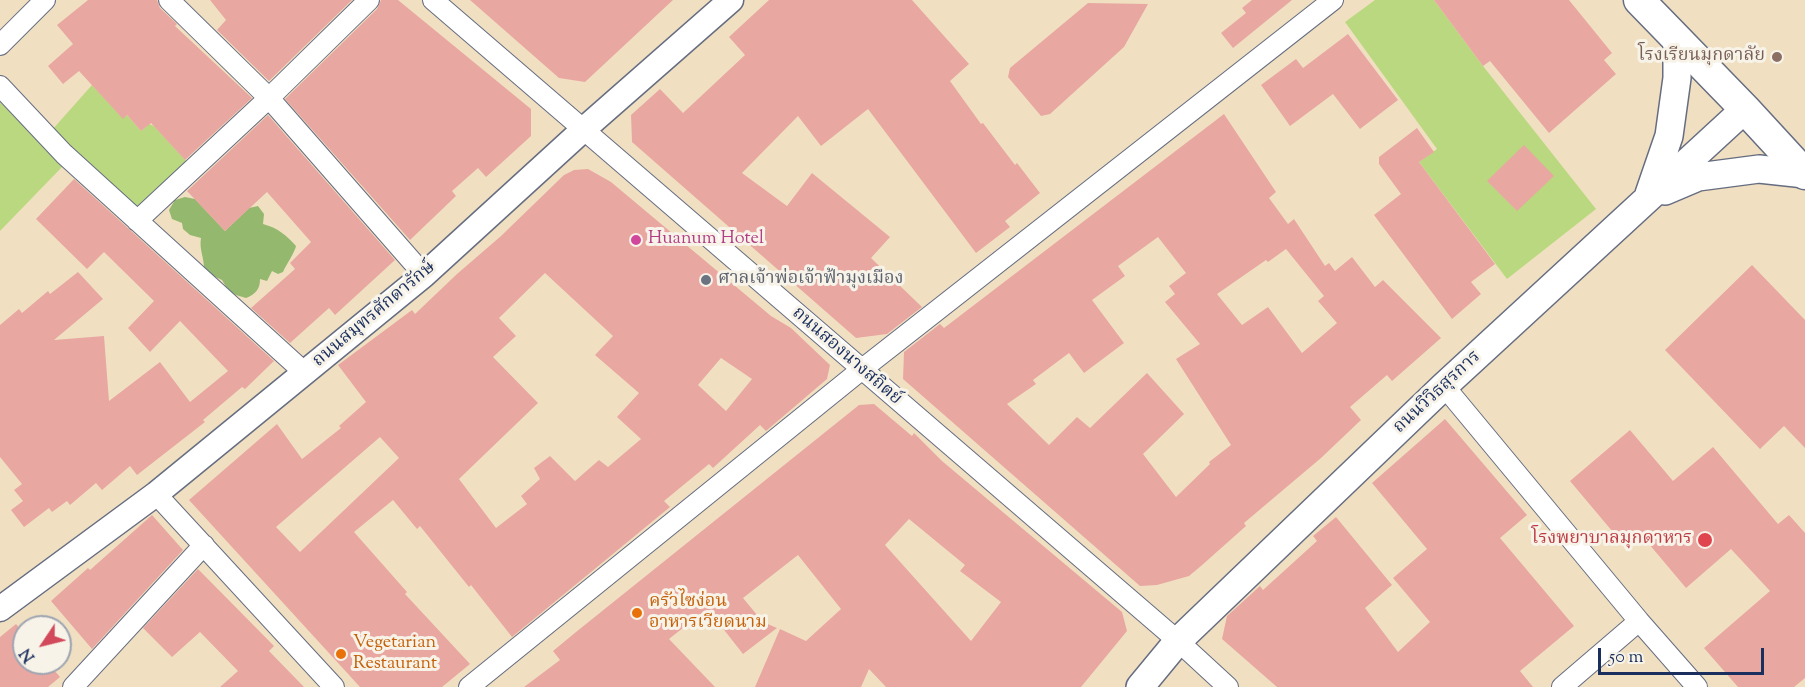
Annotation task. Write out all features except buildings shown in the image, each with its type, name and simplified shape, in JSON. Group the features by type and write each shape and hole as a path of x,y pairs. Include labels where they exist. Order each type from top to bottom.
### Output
{"main road":[{"path":"1639,0 1805,174"},
{"path":"1647,198 1669,136 1677,78 1677,39"},
{"name":"ถนนวิวิธสุรการ","path":"1140,687 1178,642 1444,386 1745,109"},
{"path":"1647,198 1698,177 1759,169 1805,174"}],"street":[{"path":"0,45 45,0"},
{"path":"169,0 269,98 424,275"},
{"path":"137,221 269,98 369,0"},
{"name":"ถนนสองนางสถิตย์","path":"433,0 1228,687"},
{"name":"ถนนสมุทรศักดารักษ์","path":"0,609 156,495 424,275 584,129 731,0"},
{"path":"469,687 861,370 1333,0"},
{"path":"0,86 64,154 305,373"},
{"path":"1444,386 1639,621 1697,687"},
{"path":"156,495 334,687"},
{"path":"73,687 204,545"},
{"path":"1562,687 1639,621"}],"green space":[{"path":"1375,0 1434,0 1596,209 1507,279 1419,162 1437,149 1345,22"},
{"path":"92,85 123,118 127,115 141,131 149,124 154,126 189,164 137,211 52,130"},
{"path":"0,102 63,166 0,231"},
{"path":"185,197 195,199 225,231 249,208 258,206 264,214 263,224 281,232 296,246 283,272 278,274 272,271 267,281 260,279 257,291 246,298 228,290 222,280 211,275 204,268 201,238 190,235 183,229 182,223 172,219 169,210 175,200"}],"place":[{"name":"โรงเรียนมุกดาลัย","path":"1777,57"},
{"name":"Huanum Hotel","path":"636,240"},
{"name":"ศาลเจ้าพ่อเจ้าฟ้ามุงเมือง","path":"706,280"},
{"name":"โรงพยาบาลมุกดาหาร","path":"1705,540"},
{"name":"ครัวไซง่อน อาหารเวียดนาม","path":"637,613"},
{"name":"Vegetarian Restaurant","path":"341,654"}]}
